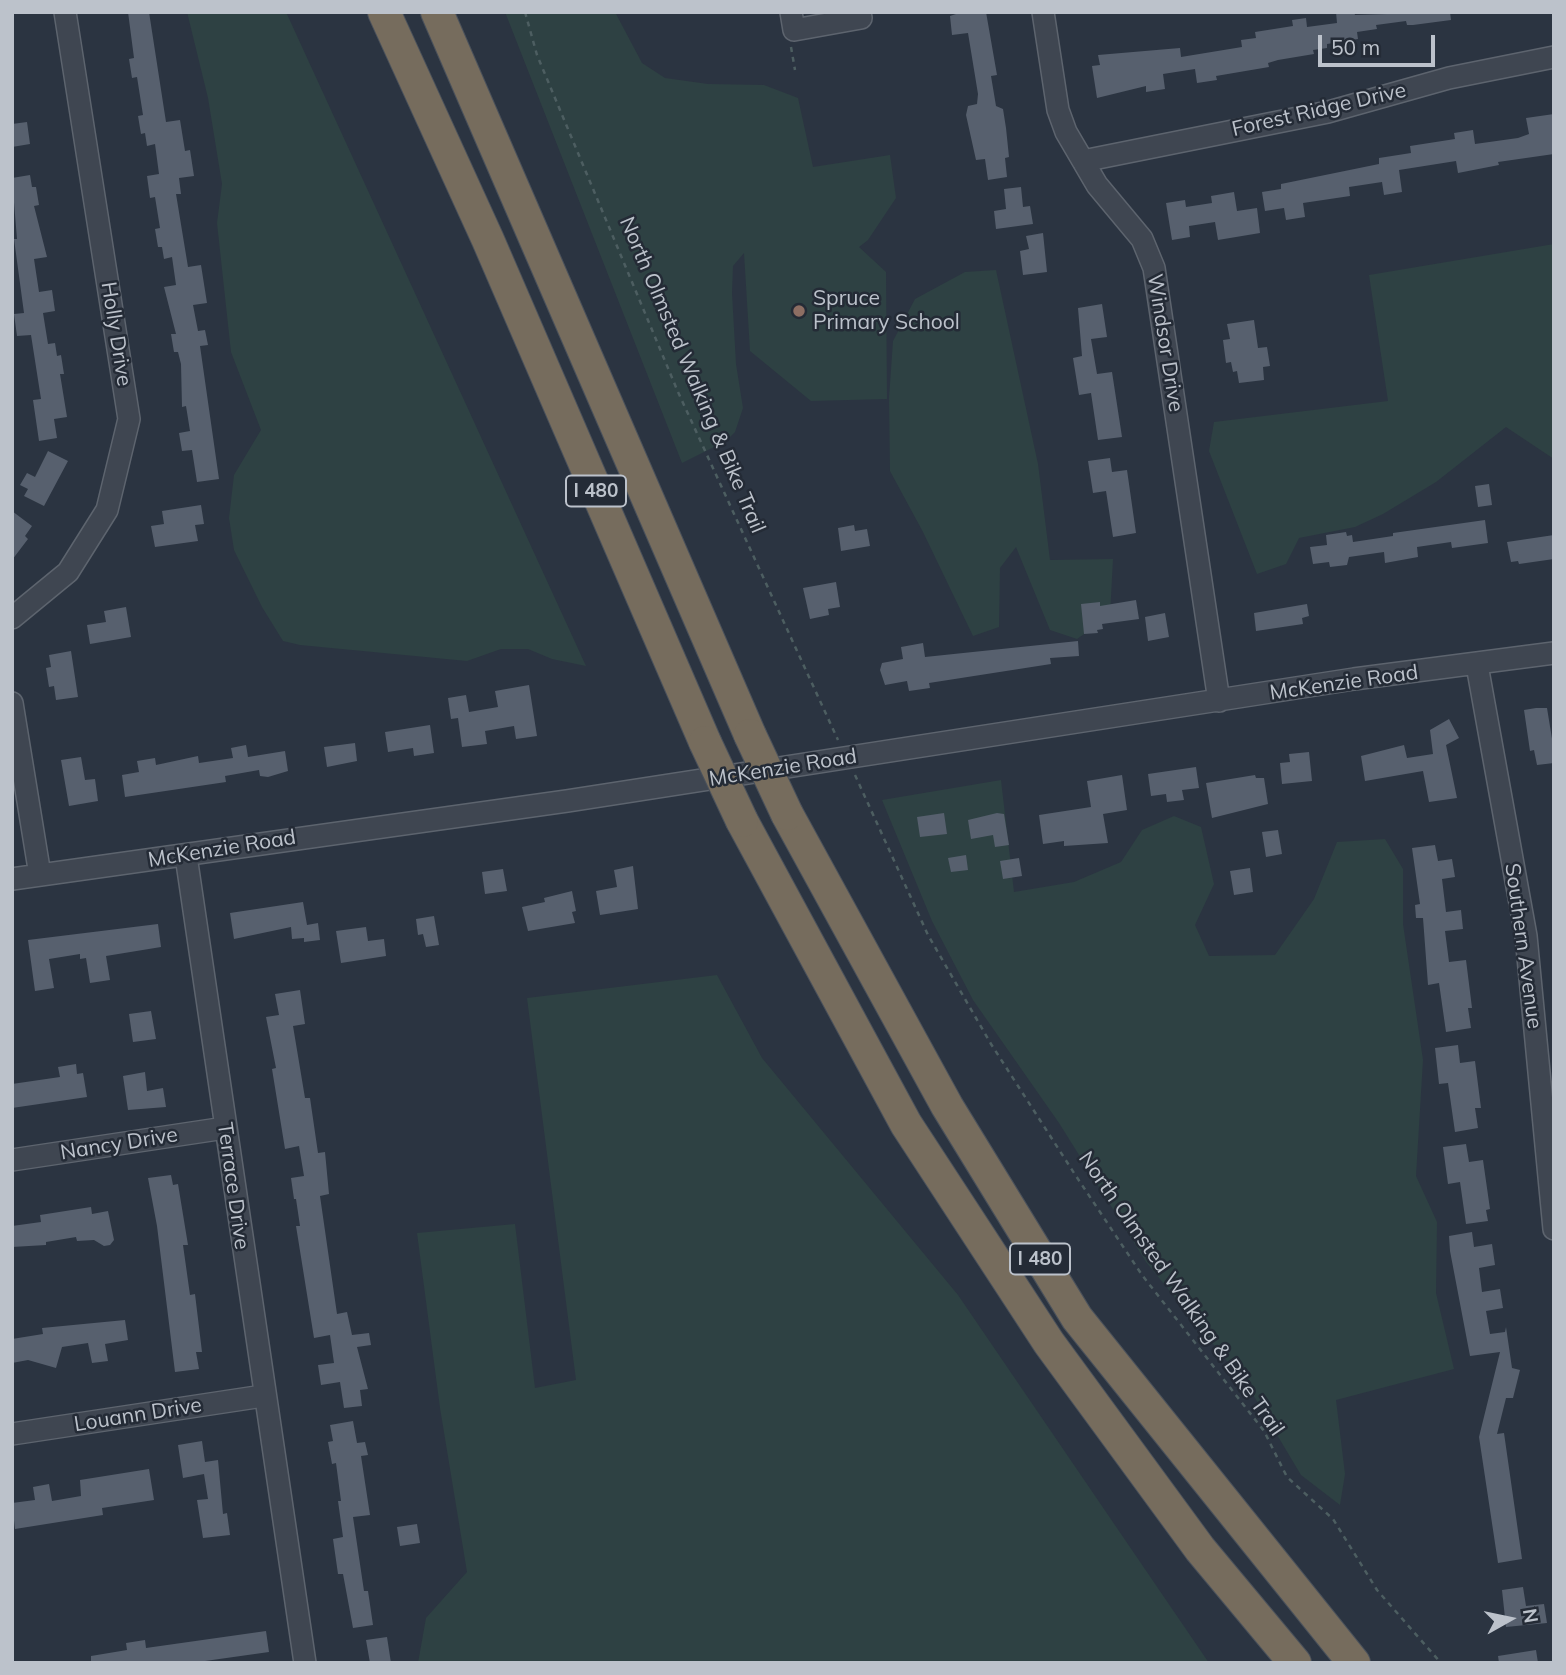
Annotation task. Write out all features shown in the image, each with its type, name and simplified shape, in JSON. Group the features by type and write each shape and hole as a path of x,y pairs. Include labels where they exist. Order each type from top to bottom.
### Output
{"highway":[{"name":"I 480","path":"384,12 488,240 705,742 742,821 906,1124 1049,1343 1200,1549 1295,1663"},
{"name":"I 480","path":"436,12 561,293 786,814 947,1106 1077,1318 1354,1663"}],"street":[{"name":"Holly Drive","path":"12,618 68,572 107,510 129,419 65,12"},
{"path":"791,12 794,30 862,18 860,12"},
{"name":"Windsor Drive","path":"1043,12 1058,110 1066,132 1097,186 1142,239 1154,268 1219,701"},
{"name":"Forest Ridge Drive","path":"1083,161 1328,112 1450,78 1554,57"},
{"name":"McKenzie Road","path":"12,879 847,759 1354,679 1554,653"},
{"name":"Southern Avenue","path":"1477,665 1526,936 1554,1229"},
{"path":"12,703 40,875"},
{"name":"Terrace Drive","path":"186,856 263,1396 285,1516 305,1663"},
{"name":"Nancy Drive","path":"12,1160 225,1128"},
{"name":"Louann Drive","path":"12,1434 263,1396"}],"path":[{"name":"North Olmsted Walking & Bike Trail","path":"525,12 537,55 678,392 841,747"},
{"name":"North Olmsted Walking & Bike Trail","path":"852,769 928,935 991,1044 1074,1173 1142,1275 1264,1431 1287,1477 1333,1519 1377,1590 1441,1663"}],"shaded area":[{"path":"187,12 286,12 586,666 552,659 528,649 501,649 467,661 300,645 283,641 262,607 234,550 229,518 234,475 261,430 231,352 217,223 222,184 208,98"},
{"path":"505,12 615,12 642,63 665,78 708,84 764,85 798,98 813,167 890,155 896,198 868,240 859,247 886,272 887,399 811,401 750,351 744,253 733,266 732,293 736,364 743,408 735,432 726,441 682,463"},
{"path":"1554,244 1554,459 1506,427 1436,482 1383,514 1355,527 1299,538 1286,564 1257,574 1209,451 1214,422 1388,401 1369,275"},
{"path":"996,270 1038,464 1050,560 1113,559 1110,616 1077,639 1050,630 1016,547 1000,568 999,627 973,636 890,471 889,398 893,341 915,299 965,272"},
{"path":"1001,780 1014,892 1074,882 1121,862 1142,830 1174,816 1201,827 1214,884 1195,925 1209,956 1275,955 1314,899 1337,842 1385,839 1403,869 1403,924 1423,1060 1416,1176 1437,1222 1436,1293 1454,1369 1336,1400 1345,1474 1340,1505 1301,1475 1249,1388 1146,1262 1059,1123 973,1000 932,921 882,800"},
{"path":"717,975 762,1058 958,1295 1209,1663 418,1663 426,1618 467,1572 440,1408 417,1233 515,1224 535,1388 576,1380 527,998"}],"building":[{"path":"128,12 149,12 166,122 180,120 185,151 190,150 194,176 179,178 181,194 176,194 188,267 201,265 207,303 193,305 198,331 205,330 208,345 200,346 219,479 197,482 192,450 182,451 179,433 190,431 186,406 182,407 181,364 178,352 174,352 171,334 176,334 164,287 176,285 172,257 164,259 162,247 158,247 155,229 160,228 155,197 150,198 147,176 159,174 155,144 147,146 145,133 141,134 138,116 143,115 137,77 132,78 129,59 134,58"},
{"path":"962,12 986,12 997,75 991,76 996,106 1003,109 1006,128 1009,157 1005,158 1007,177 988,180 985,159 976,160 966,115 968,106 977,104 978,94 968,33 952,35 950,16"},
{"path":"1336,12 1354,12 1355,15 1450,12 1451,20 1413,25 1407,25 1406,21 1376,25 1377,29 1357,32 1358,39 1327,44 1327,48 1313,50 1314,54 1278,60 1268,63 1269,67 1216,76 1217,80 1197,83 1195,69 1163,74 1165,89 1146,92 1146,86 1097,98 1092,66 1100,65 1098,55 1180,48 1181,57 1242,47 1241,40 1256,38 1255,32 1293,26 1292,20 1306,18 1307,27 1337,23"},
{"path":"1554,114 1554,154 1498,162 1499,165 1458,173 1456,161 1399,170 1402,192 1384,195 1382,182 1349,187 1350,196 1303,203 1305,217 1286,220 1284,208 1265,211 1262,192 1281,189 1281,184 1379,164 1379,158 1411,153 1410,146 1455,139 1454,133 1473,130 1475,144 1518,138 1529,134 1526,118"},
{"path":"27,122 30,144 12,147 12,124"},
{"path":"30,175 32,187 36,187 39,205 34,206 47,257 34,259 39,292 52,290 55,311 43,313 48,344 55,343 57,356 61,355 64,374 60,374 67,417 54,419 57,438 39,441 33,400 41,399 31,335 17,336 14,314 24,313 14,239 17,239 12,178"},
{"path":"1021,187 1023,207 1030,206 1033,224 996,229 994,211 1006,209 1004,189"},
{"path":"1234,192 1237,211 1257,208 1260,233 1218,240 1215,222 1189,226 1190,237 1172,240 1166,203 1185,200 1186,207 1212,203 1211,196"},
{"path":"1043,233 1047,272 1023,275 1020,251 1029,249 1026,236"},
{"path":"1102,304 1107,337 1091,339 1097,374 1112,372 1122,437 1098,440 1091,393 1079,395 1073,358 1082,356 1078,308"},
{"path":"1254,320 1258,348 1267,347 1270,366 1263,367 1264,380 1239,383 1237,371 1233,372 1231,362 1226,363 1223,340 1230,339 1227,324"},
{"path":"48,451 68,461 44,506 24,496 28,489 20,485 27,473 35,477"},
{"path":"1110,458 1112,472 1127,470 1136,533 1113,537 1106,491 1093,493 1088,461"},
{"path":"1489,484 1492,505 1478,507 1475,486"},
{"path":"201,505 204,524 195,525 198,541 155,547 151,526 164,524 162,511"},
{"path":"12,511 32,526 25,536 28,539 12,560"},
{"path":"1485,520 1488,543 1452,548 1451,542 1417,547 1418,557 1385,563 1384,552 1349,557 1347,565 1330,567 1329,562 1313,564 1310,547 1327,545 1326,535 1346,532 1347,536 1352,535 1353,542 1393,536 1393,533"},
{"path":"854,525 855,531 867,529 870,546 841,551 838,528"},
{"path":"1554,535 1554,559 1519,564 1518,561 1511,562 1507,542"},
{"path":"836,582 840,607 828,609 829,615 810,619 803,588"},
{"path":"1136,600 1139,619 1102,624 1103,629 1097,630 1098,633 1084,634 1081,604 1100,602 1100,606"},
{"path":"1307,604 1309,616 1302,618 1303,624 1256,631 1254,613"},
{"path":"126,607 131,637 90,644 87,625 106,622 104,611"},
{"path":"1165,613 1169,637 1148,641 1145,617"},
{"path":"1078,641 1079,656 1050,658 1051,664 929,683 930,688 909,691 907,681 885,685 880,670 882,663 903,659 901,647 923,643 925,657"},
{"path":"71,651 78,697 56,700 54,686 49,687 46,668 51,667 49,655"},
{"path":"529,685 537,736 516,739 514,726 485,731 487,744 462,747 458,718 451,719 448,698 466,695 469,712 498,707 495,691"},
{"path":"1547,708 1554,763 1537,765 1534,750 1530,751 1524,710"},
{"path":"1449,719 1459,738 1446,745 1457,798 1429,802 1423,771 1365,781 1361,756 1404,745 1407,758 1433,754 1430,730"},
{"path":"430,725 434,753 414,756 413,748 388,752 385,732"},
{"path":"355,743 357,761 327,767 324,747"},
{"path":"246,745 248,757 285,751 288,771 268,777 260,776 259,770 225,776 226,782 125,797 122,775 139,772 137,761 155,758 156,765 198,756 199,763 233,758 231,748"},
{"path":"1309,752 1312,781 1282,784 1280,763 1290,762 1289,754"},
{"path":"81,757 85,780 95,779 98,801 69,806 61,760"},
{"path":"1196,767 1199,788 1182,790 1184,800 1167,802 1166,794 1151,796 1148,774"},
{"path":"1122,775 1127,810 1103,814 1108,843 1064,846 1064,841 1043,844 1039,815 1091,807 1087,781"},
{"path":"1255,775 1256,778 1264,778 1268,804 1212,818 1206,783"},
{"path":"944,813 947,834 920,837 917,817"},
{"path":"997,813 1004,814 1009,845 995,847 993,835 971,839 968,820"},
{"path":"1278,830 1282,854 1266,857 1262,832"},
{"path":"1435,845 1438,861 1452,859 1455,877 1442,879 1446,912 1461,910 1463,929 1445,931 1449,962 1466,960 1472,1008 1468,1008 1471,1028 1446,1032 1439,983 1428,985 1423,918 1416,918 1415,905 1420,904 1412,848"},
{"path":"966,855 968,870 951,872 948,858"},
{"path":"1019,858 1022,876 1003,879 1000,861"},
{"path":"633,866 638,909 600,915 596,891 617,887 614,870"},
{"path":"1250,868 1253,892 1234,895 1230,871"},
{"path":"503,869 507,891 485,894 482,872"},
{"path":"572,891 576,911 572,912 575,923 528,931 522,907 545,902 544,898"},
{"path":"303,902 307,925 318,923 320,940 304,942 304,938 292,939 291,927 234,939 230,913"},
{"path":"434,916 439,945 426,947 423,934 418,935 416,919"},
{"path":"158,924 161,947 106,956 110,980 90,983 86,958 80,959 80,954 49,959 54,988 35,991 28,940"},
{"path":"366,927 368,941 384,939 386,956 341,963 336,931"},
{"path":"300,990 305,1024 293,1026 305,1098 310,1098 318,1153 325,1152 329,1194 320,1196 337,1314 347,1312 352,1335 369,1333 371,1345 357,1347 368,1389 360,1390 362,1406 344,1408 340,1382 321,1385 318,1365 334,1363 330,1335 314,1338 291,1178 304,1176 299,1146 285,1149 272,1069 276,1068 266,1017 279,1015 275,994"},
{"path":"151,1011 156,1039 133,1042 129,1014"},
{"path":"1458,1045 1460,1063 1475,1061 1481,1108 1475,1108 1478,1128 1455,1132 1448,1083 1439,1084 1435,1048"},
{"path":"76,1064 77,1074 83,1073 87,1097 12,1108 12,1084 60,1077 58,1067"},
{"path":"145,1072 147,1091 163,1088 166,1107 128,1110 123,1076"},
{"path":"1466,1144 1469,1162 1483,1160 1490,1209 1486,1210 1488,1221 1466,1224 1460,1182 1448,1184 1443,1147"},
{"path":"171,1175 173,1185 178,1184 188,1245 183,1245 190,1295 195,1294 202,1352 196,1352 199,1369 175,1372 157,1226 148,1178"},
{"path":"91,1207 92,1214 108,1211 114,1240 110,1245 104,1246 94,1240 77,1241 76,1237 46,1242 46,1245 12,1247 12,1226 41,1222 40,1215"},
{"path":"1472,1232 1474,1247 1492,1244 1495,1265 1479,1268 1482,1292 1500,1289 1503,1308 1486,1311 1490,1334 1505,1332 1506,1327 1512,1368 1520,1370 1513,1398 1506,1398 1497,1434 1504,1433 1522,1559 1498,1563 1479,1437 1500,1352 1470,1356 1450,1251 1449,1236"},
{"path":"125,1320 128,1340 105,1344 108,1361 92,1363 88,1343 62,1347 56,1368 28,1360 12,1363 12,1339 43,1334 42,1328"},
{"path":"353,1421 357,1443 365,1442 368,1455 361,1456 370,1515 353,1517 364,1591 368,1591 373,1625 353,1628 343,1574 338,1574 333,1539 343,1537 336,1463 332,1464 328,1442 333,1441 330,1425"},
{"path":"202,1441 205,1462 218,1460 223,1514 227,1513 230,1535 203,1538 197,1500 208,1499 204,1474 183,1478 178,1445"},
{"path":"149,1469 154,1500 102,1508 103,1515 15,1529 12,1503 35,1500 33,1487 49,1484 52,1501 81,1496 80,1480"},
{"path":"417,1524 420,1543 400,1546 397,1527"},
{"path":"1523,1587 1526,1606 1544,1604 1547,1623 1506,1627 1502,1590"},
{"path":"266,1631 269,1652 191,1663 91,1663 91,1656 127,1650 126,1643 145,1640 146,1648"},
{"path":"387,1637 391,1663 370,1663 366,1640"},
{"path":"1536,1650 1538,1663 1499,1663 1498,1656"}],"place":[{"name":"Spruce Primary School","path":"799,311"}]}
